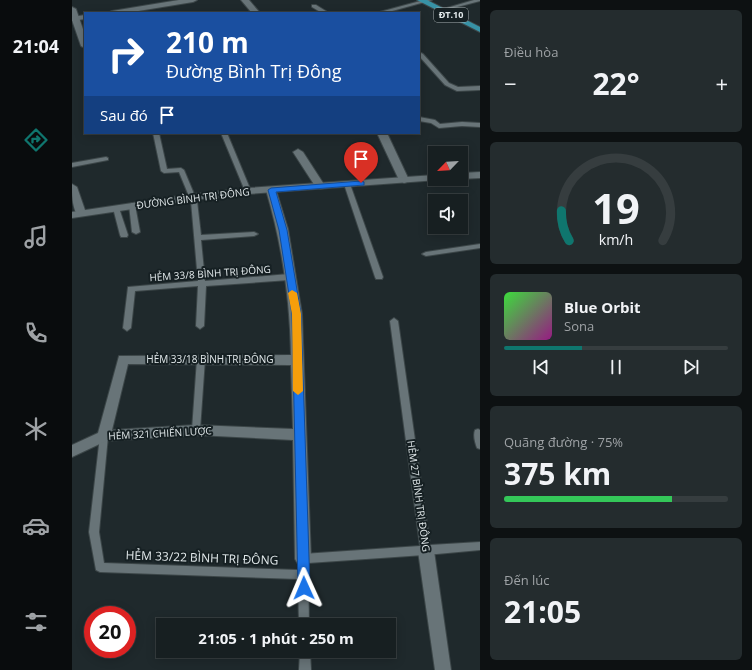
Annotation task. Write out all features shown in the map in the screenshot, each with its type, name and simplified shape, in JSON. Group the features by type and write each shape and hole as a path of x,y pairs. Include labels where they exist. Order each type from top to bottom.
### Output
{"main road":[{"name":"ĐT.10","path":"426,1 480,30"}],"street":[{"path":"117,12 160,3 193,0"},
{"path":"245,0 255,12"},
{"path":"72,9 74,19 84,44"},
{"path":"74,19 84,17"},
{"path":"382,134 404,180"},
{"path":"298,152 320,186"},
{"path":"468,176 480,175"},
{"name":"ĐƯỜNG BÌNH TRỊ ĐÔNG","path":"77,214 132,205 248,191 428,178"},
{"path":"72,187 77,214"},
{"path":"271,190 283,230 296,314 303,558"},
{"name":"HẺM 33/18 BÌNH TRỊ ĐÔNG","path":"104,436 122,359 297,360"},
{"name":"HẺM 321 CHIẾN LƯỢC","path":"72,451 104,436 196,430 300,435"},
{"name":"HẺM 27 BÌNH TRỊ ĐÔNG","path":"426,551 443,670"}],"lane":[{"path":"442,10 480,0"},
{"path":"382,12 426,1"},
{"path":"314,6 324,12"},
{"path":"422,55 447,84 457,89 480,88"},
{"path":"420,119 433,121 439,126 462,124 480,125"},
{"path":"156,134 164,171 182,170 193,197 202,284 200,326"},
{"path":"224,134 248,191"},
{"path":"72,165 106,159"},
{"path":"347,184 379,277"},
{"path":"132,205 136,232"},
{"path":"116,208 124,235"},
{"path":"197,238 254,234"},
{"path":"426,254 480,246"},
{"name":"HẺM 33/8 BÌNH TRỊ ĐÔNG","path":"127,328 132,289 290,277"},
{"name":"HẺM 27 BÌNH TRỊ ĐÔNG","path":"394,321 426,551"},
{"path":"196,430 201,359"},
{"path":"478,433 480,444"},
{"name":"HẺM 33/22 BÌNH TRỊ ĐÔNG","path":"104,436 94,532 100,568 304,575"},
{"path":"304,618 303,558 426,551 480,546"},
{"path":"305,658 305,670"}],"slow traffic":[{"path":"292,293 296,314 298,391"}],"route":[{"path":"304,588 296,314 283,230 271,190 361,183"}]}
